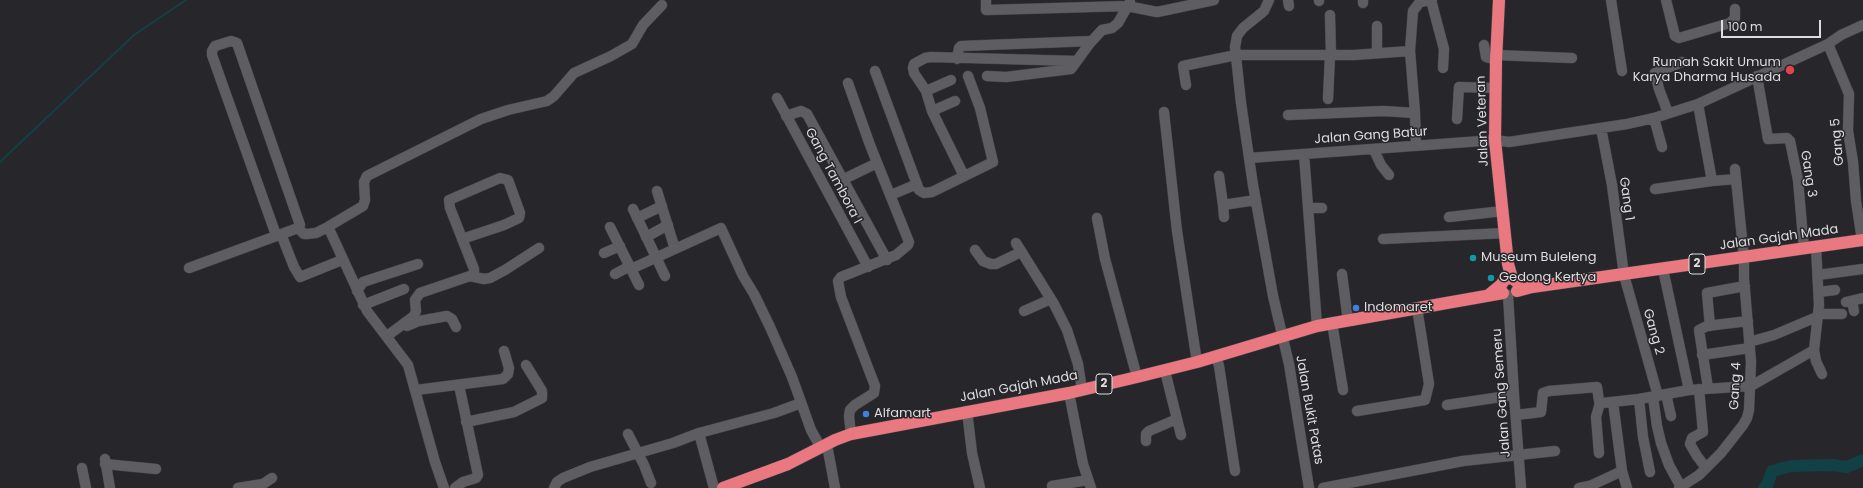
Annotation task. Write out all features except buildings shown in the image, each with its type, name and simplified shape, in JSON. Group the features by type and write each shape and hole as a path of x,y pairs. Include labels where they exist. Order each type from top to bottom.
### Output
{"highway":[{"name":"Jalan Veteran","path":"1499,0 1496,58 1495,140 1509,286"},
{"name":"Jalan Gajah Mada","path":"723,488 768,472 851,434 1082,390 1197,362 1318,326 1490,294 1509,286 1532,287 1863,240"}],"street":[{"path":"986,0 986,10 1129,3 1157,12 1214,0"},
{"path":"1269,0 1264,11 1239,32 1235,41 1241,103 1249,158 1270,283 1282,336"},
{"path":"1416,146 1410,51 1413,11 1420,2 1431,0 1444,49 1443,68"},
{"path":"1611,0 1622,71"},
{"path":"1666,0 1675,36 1679,38 1730,22 1735,18 1735,9"},
{"path":"987,76 1006,77 1071,69 1102,30 1112,28 1118,23 1129,3"},
{"path":"298,228 304,234 316,233 363,206 365,200 364,182 367,176 427,148 481,119 508,110 540,104 547,101 554,96 574,73 611,56 632,44 642,25 662,5"},
{"path":"1328,99 1330,15"},
{"name":"Jalan Gang Batur","path":"1249,158 1495,140 1509,142 1601,128 1654,118 1698,104 1828,44 1841,35 1863,25"},
{"path":"1377,26 1377,54"},
{"path":"298,228 300,226 299,221 237,43 231,41 219,44 213,49 212,55 279,234 294,267 300,277 342,260"},
{"path":"957,59 959,48 961,46 1092,41"},
{"name":"Gang 5","path":"1828,44 1849,94 1848,131 1853,162 1856,202 1863,240"},
{"path":"1484,45 1486,57 1572,58"},
{"path":"1186,85 1183,66 1236,55 1377,54 1410,51"},
{"path":"964,176 932,111 926,91 914,73 914,64 925,58 941,57 957,59 1077,61"},
{"path":"1668,113 1659,90 1655,73 1682,62"},
{"path":"875,71 917,184 922,192 928,194 993,162 980,108 968,76"},
{"name":"Gang 3","path":"1757,76 1768,139 1787,138 1790,141 1810,248"},
{"path":"926,91 951,80"},
{"path":"848,84 877,163 909,242 902,251 887,260 841,277 837,283 875,386 873,394 855,405 850,410 849,416 851,434"},
{"path":"1457,119 1459,87 1496,88"},
{"name":"Gang Tambora I","path":"777,98 868,267"},
{"path":"932,111 956,101"},
{"path":"1698,104 1712,181"},
{"path":"786,116 801,111 807,114 887,260"},
{"path":"1288,115 1383,111 1415,113"},
{"path":"1164,112 1177,231 1197,362"},
{"path":"1654,118 1662,147"},
{"name":"Gang 1","path":"1601,128 1612,190 1624,275"},
{"path":"1374,150 1389,175"},
{"path":"1304,154 1318,326"},
{"path":"828,192 877,163"},
{"path":"1655,189 1712,181 1735,174 1744,258"},
{"path":"1219,176 1224,218"},
{"path":"462,239 504,226 519,218 520,213 508,180 500,178 450,198 448,202 462,239 474,269 474,276"},
{"path":"891,195 917,184"},
{"path":"657,191 676,249"},
{"path":"1223,205 1256,200"},
{"path":"662,206 635,214 665,276"},
{"path":"1309,208 1322,208"},
{"path":"1449,217 1503,211"},
{"path":"1097,218 1105,259 1138,377"},
{"path":"646,237 668,225"},
{"path":"610,227 639,285"},
{"path":"189,268 298,228"},
{"path":"326,228 332,235 363,305 408,365 435,462 444,488"},
{"path":"615,274 656,258 721,228 743,276 770,327 792,377 801,403 824,446 835,488"},
{"path":"1383,239 1505,233"},
{"path":"604,253 620,246"},
{"path":"389,338 414,316 416,313 415,300 420,293 450,282 474,276 484,279 496,276 539,248"},
{"path":"975,250 984,261 991,264 996,264 1018,248 1060,314 1071,341 1078,364 1082,390"},
{"path":"1810,248 1818,275 1819,292 1819,315 1814,350 1816,361 1822,374"},
{"name":"Gang 4","path":"1680,488 1706,468 1721,453 1747,418 1751,386 1750,345 1744,258"},
{"path":"357,291 363,282 418,264"},
{"path":"1663,269 1699,389 1704,432 1692,438 1690,444 1706,468"},
{"path":"1818,275 1863,269"},
{"path":"1342,274 1348,321"},
{"name":"Gang 2","path":"1624,275 1659,395"},
{"name":"Jalan Gang Semeru","path":"1509,286 1514,395 1521,488"},
{"path":"1710,326 1707,293 1745,286"},
{"path":"363,305 404,289"},
{"path":"1819,292 1835,290"},
{"path":"1851,305 1863,298"},
{"path":"1024,311 1051,299"},
{"path":"1357,411 1425,400 1429,384 1417,308"},
{"path":"1702,354 1750,345 1819,315 1842,314"},
{"path":"389,338 419,321 444,316 450,316 456,327"},
{"path":"1699,389 1702,354 1700,328 1748,321"},
{"path":"1332,323 1343,390"},
{"name":"Jalan Bukit Patas","path":"1282,336 1296,402 1309,488"},
{"path":"1600,403 1639,399 1699,389 1751,386 1814,350"},
{"path":"416,390 497,381 506,377 509,368 504,351"},
{"path":"1216,356 1220,366 1235,471"},
{"path":"466,422 514,412 542,398 542,391 526,365"},
{"path":"1165,370 1181,435"},
{"path":"455,488 463,482 476,478 478,474 459,385"},
{"path":"1516,415 1541,412 1543,394 1549,391 1597,387 1600,403 1596,417 1599,453"},
{"path":"1052,486 1089,484 1083,464 1069,393"},
{"path":"1448,405 1514,395"},
{"path":"1659,395 1670,416"},
{"path":"1659,395 1656,426 1669,465 1680,488"},
{"path":"1639,399 1643,437 1650,472"},
{"path":"1613,402 1622,471 1627,488"},
{"path":"554,488 557,482 563,478 638,452 673,443 699,433 738,423 801,403"},
{"path":"967,412 972,452 980,488"},
{"path":"1146,441 1146,434 1149,431 1177,419"},
{"path":"699,433 714,488"},
{"path":"628,434 638,452 651,483"},
{"path":"1324,488 1458,462 1555,451"},
{"path":"110,488 105,462 156,469"},
{"path":"82,468 86,488"},
{"path":"1579,488 1622,471"},
{"path":"238,488 263,484 272,478"}],"waterway":[{"path":"0,162 134,35 186,0"},
{"path":"1764,488 1767,486 1772,471 1791,466 1832,465 1847,467 1863,460"}],"place":[{"name":"Rumah Sakit Umum Karya Dharma Husada","path":"1790,70"},
{"name":"Museum Buleleng","path":"1473,258"},
{"name":"Gedong Kertya","path":"1491,278"},
{"name":"Indomaret","path":"1356,308"},
{"name":"Alfamart","path":"866,414"}]}
